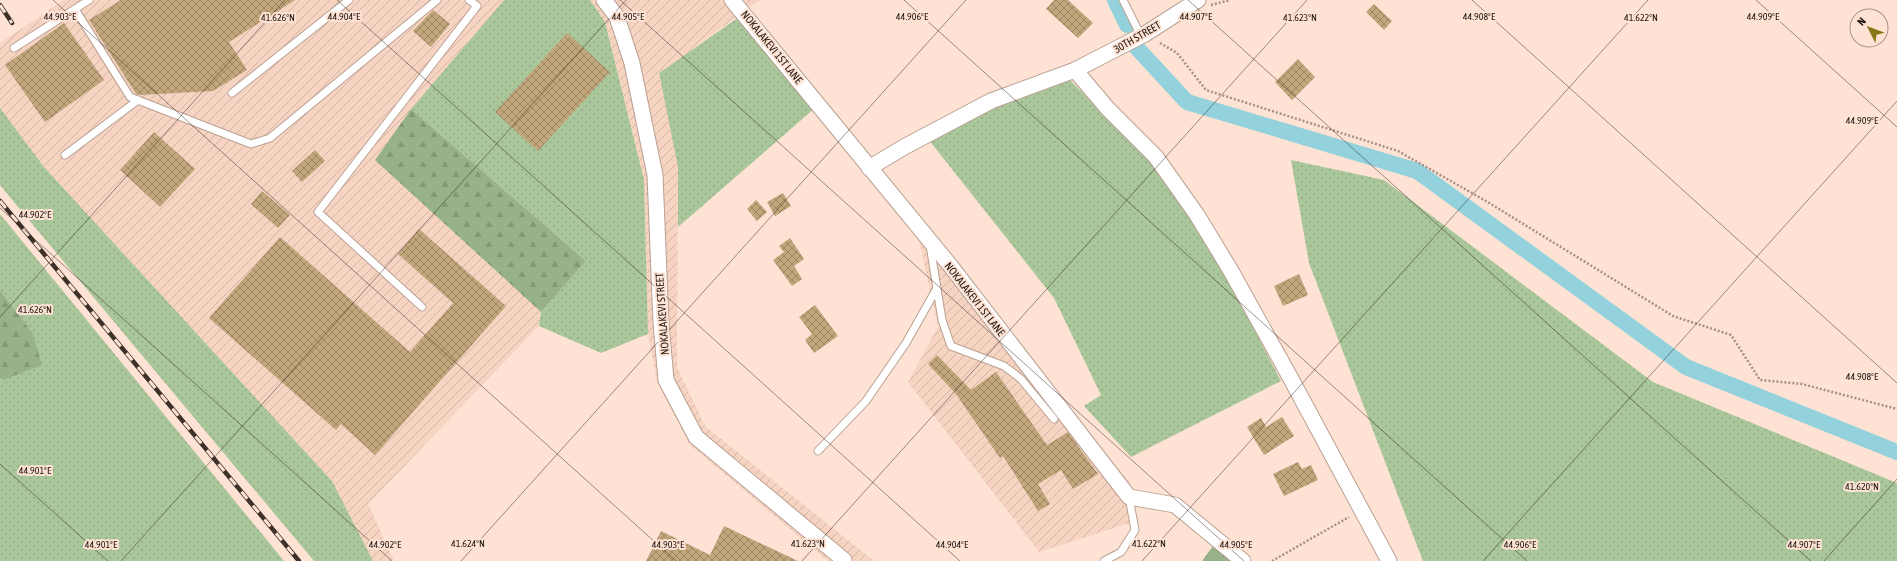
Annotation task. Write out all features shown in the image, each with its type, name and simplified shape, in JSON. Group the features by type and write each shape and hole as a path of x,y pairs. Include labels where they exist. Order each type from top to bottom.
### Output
{"street":[{"name":"NOKALAKEVI STREET","path":"604,0 617,17 632,63 655,176 661,323 666,380 696,437 845,560"},
{"name":"30TH STREET","path":"870,168 904,147 991,101 1075,70 1143,35 1198,0"},
{"name":"NOKALAKEVI 1ST LANE","path":"734,1 949,264 1128,497"},
{"path":"1075,70 1108,109 1156,157 1196,214 1238,284 1389,561"},
{"path":"1128,497 1175,505 1243,561"}],"lane":[{"path":"14,48 89,0"},
{"path":"232,93 350,0"},
{"path":"75,9 130,97 251,144 270,138 437,0"},
{"path":"422,307 318,212 476,6 469,0"},
{"path":"1123,0 1143,35"},
{"path":"65,155 138,100"},
{"path":"929,241 942,320 951,346 992,361 1010,370 1021,379 1054,419"},
{"path":"818,451 866,401 906,343 937,288"},
{"path":"1104,561 1121,552 1135,530 1128,497"}],"path":[{"path":"1143,35 1177,53 1206,90 1398,152 1486,201 1673,316 1731,335 1760,380 1802,384 1897,409"},
{"path":"1272,561 1362,510"}],"shaded area":[{"path":"64,0 504,0 411,109 375,160 541,312 539,326 368,504 394,561 373,561 332,481 44,167 0,108 0,43"},
{"path":"590,0 760,0 659,73 678,167 677,367 705,426 874,561 828,561 690,445 657,382 648,334 644,180 605,22"},
{"path":"919,239 955,272 1130,483 1130,523 1039,552 908,382 938,327"}],"green space":[{"path":"504,0 590,0 605,22 644,180 648,334 601,353 539,326 541,312 586,261 411,109"},
{"path":"739,17 814,109 678,227 678,167 659,73"},
{"path":"1070,80 1154,164 1226,275 1281,381 1131,457 1084,406 1101,395 1054,298 928,139 996,100"},
{"path":"0,108 44,167 332,481 373,561 314,561 8,195 0,185"},
{"path":"411,109 586,261 541,312 375,160"},
{"path":"1291,160 1384,180 1653,382 1897,483 1897,561 1423,561 1309,263"},
{"path":"0,214 284,561 0,561 0,378 3,380 32,332 0,290"},
{"path":"0,290 32,332 42,365 3,380 0,378"},
{"path":"1213,546 1234,561 1202,561"}],"building":[{"path":"121,0 295,0 229,42 247,70 213,91 139,95 136,94 89,20"},
{"path":"1054,0 1068,0 1093,23 1078,38 1046,9"},
{"path":"1374,4 1392,21 1384,30 1366,12"},
{"path":"433,10 450,24 431,47 413,31"},
{"path":"64,23 104,80 45,122 5,65"},
{"path":"567,33 610,72 538,151 495,112"},
{"path":"1298,59 1315,77 1292,100 1275,82"},
{"path":"154,132 195,169 160,207 120,170"},
{"path":"315,150 325,161 302,182 292,171"},
{"path":"262,191 290,215 278,228 251,204"},
{"path":"783,193 791,206 775,216 767,202"},
{"path":"756,200 767,212 757,221 747,209"},
{"path":"419,229 506,306 375,455 341,424 336,430 209,318 280,237 410,352 453,303 398,254"},
{"path":"790,238 804,259 794,266 802,279 792,286 773,260 784,252 779,246"},
{"path":"1299,274 1308,295 1283,306 1274,286"},
{"path":"815,305 838,336 814,353 805,340 812,334 799,317"},
{"path":"937,355 971,390 996,372 1047,445 1068,432 1098,474 1073,489 1061,470 1038,484 1050,504 1038,511 1003,456 1000,458 956,394 928,364"},
{"path":"1282,417 1294,436 1264,455 1247,427 1261,418 1266,427"},
{"path":"1298,462 1302,469 1311,465 1318,480 1284,496 1273,474"},
{"path":"724,526 798,561 646,561 661,531 710,555"}],"waterway":[{"path":"1115,0 1127,25"},
{"path":"1137,48 1187,102 1417,171 1686,367 1897,452"}],"railway":[{"path":"0,5 12,23"},
{"path":"0,201 299,561"}]}
